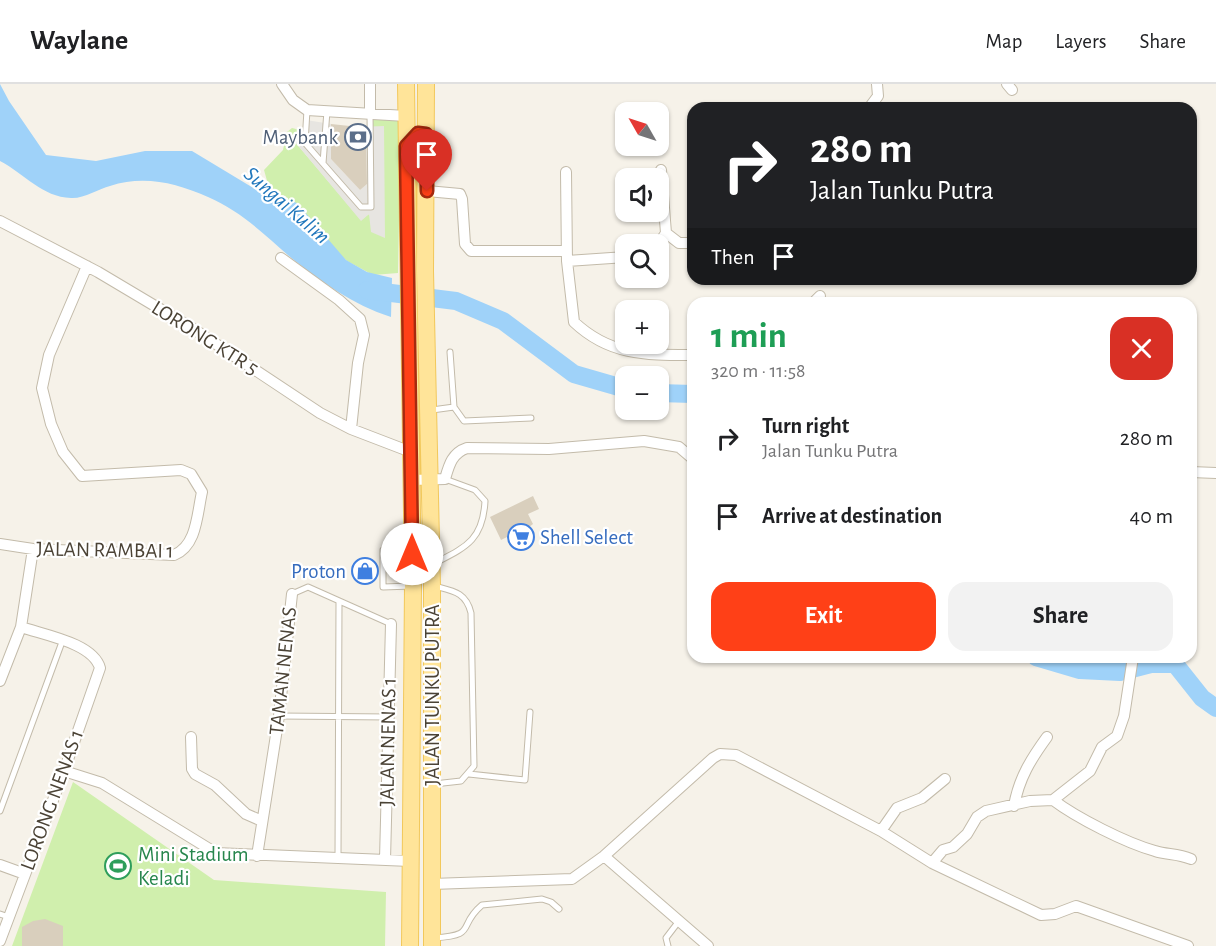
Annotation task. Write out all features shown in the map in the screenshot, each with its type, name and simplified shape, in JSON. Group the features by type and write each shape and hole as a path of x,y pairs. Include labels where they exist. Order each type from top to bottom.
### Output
{"main road":[{"name":"JALAN TUNKU PUTRA","path":"406,84 413,586 410,946"},
{"name":"JALAN TUNKU PUTRA","path":"426,89 425,271 428,411 437,480 432,564 432,942"},
{"path":"406,116 414,113 426,89"},
{"path":"406,146 414,134 426,134"},
{"path":"431,829 423,849 410,861 421,870 432,890"}],"street":[{"path":"282,84 290,96 307,110 406,116"},
{"path":"370,84 370,114"},
{"path":"874,102 878,96 877,84"},
{"path":"566,172 567,256 572,317 579,327 620,351 635,354 687,354"},
{"path":"427,191 460,194 465,244 471,251 615,257"},
{"name":"LORONG KTR 5","path":"0,221 87,267 192,328 320,413 351,429 411,452"},
{"path":"665,222 666,233 679,243 687,243"},
{"path":"281,258 339,300 360,319 364,335 358,363 351,429"},
{"name":"JALAN RAMBAI 1","path":"0,544 33,549 174,555 184,551 191,543 202,492 190,474 181,470 82,476 63,452 51,424 42,388 49,355 87,267"},
{"path":"412,480 437,480 457,452 467,448 549,448 644,441 679,447 687,454"},
{"path":"1197,472 1216,473"},
{"path":"0,681 21,627 33,549"},
{"name":"TAMAN NENAS","path":"256,856 279,716 292,594"},
{"name":"JALAN NENAS 1","path":"385,860 391,624"},
{"path":"21,627 62,642"},
{"name":"LORONG NENAS 1","path":"0,941 4,916 25,874 100,669 97,658 88,650 62,642"},
{"path":"932,863 943,850 953,847 966,834 977,817 986,811 1030,801 1053,800 1090,771 1102,747 1116,736 1124,716 1132,663"},
{"path":"191,737 192,770 195,774 222,790 246,814 262,821"},
{"path":"1014,806 1026,766 1047,737"},
{"path":"432,890 572,879 604,856 720,754 736,755 881,831 932,863 1041,915 1055,914 1076,906 1188,946"},
{"path":"64,771 102,783 216,853 338,860 410,861"},
{"path":"881,831 897,808 922,798 945,779"},
{"path":"1053,800 1072,814 1156,852 1175,852 1191,859"},
{"path":"604,856 708,946"},
{"path":"0,865 25,874"}],"lane":[{"path":"307,110 305,143 361,207 371,207 370,114"},
{"path":"323,164 327,111"},
{"path":"450,352 454,407 464,421 531,418"},
{"path":"428,411 454,407"},
{"path":"432,564 471,542 478,533 485,512 485,501 475,490 437,480"},
{"path":"383,550 383,587 413,586"},
{"path":"432,586 461,593 468,601 471,613 474,766 461,781 432,784"},
{"name":"TAMAN NENAS","path":"292,594 308,587 391,624"},
{"path":"338,860 339,602"},
{"path":"0,811 62,642"},
{"path":"469,774 525,780 530,712"},
{"path":"279,716 389,717"},
{"path":"432,942 464,932 476,910 482,905 542,899 551,902 559,909"},
{"path":"668,946 666,938 679,921"}],"green space":[{"path":"370,114 401,116 398,273 373,275 347,261 271,195 264,170 283,150 287,132 292,128 304,131 295,142 361,220 369,214"},
{"name":"Mini Stadium Keladi","path":"73,782 214,880 386,892 385,946 12,946"}],"shaded area":[{"path":"306,120 331,124 331,159 360,190 367,184 366,135 359,127 384,126 385,238 371,232 369,214 361,221 295,142 302,136"}],"water":[{"path":"0,84 46,155 96,161 145,151 192,151 255,189 297,203 346,260 367,272 392,278 391,317 363,306 337,291 289,256 241,216 219,202 196,192 172,184 148,181 110,186 76,198 61,197 42,189 0,161"}],"building":[{"path":"331,124 359,127 366,135 367,184 360,190 331,159"},
{"path":"533,496 539,509 528,514 533,524 529,527 534,537 513,548 507,537 501,540 490,517"},
{"path":"45,919 63,926 63,946 22,946 22,927 33,921"}],"waterway":[{"name":"Sungai Kulim","path":"367,290 456,301 503,321 574,374 615,386"},
{"name":"Sungai Kulim","path":"669,393 687,394"},
{"name":"Sungai Kulim","path":"1056,663 1080,670 1120,672 1151,664 1175,664 1202,698 1216,708"}],"place":[{"name":"Maybank","path":"358,137"},
{"name":"Shell Select","path":"521,537"},
{"name":"Proton","path":"365,571"},
{"name":"Mini Stadium Keladi","path":"118,866"}],"route":[{"path":"412,554 406,146 414,134 418,133 426,134 427,191"}]}
